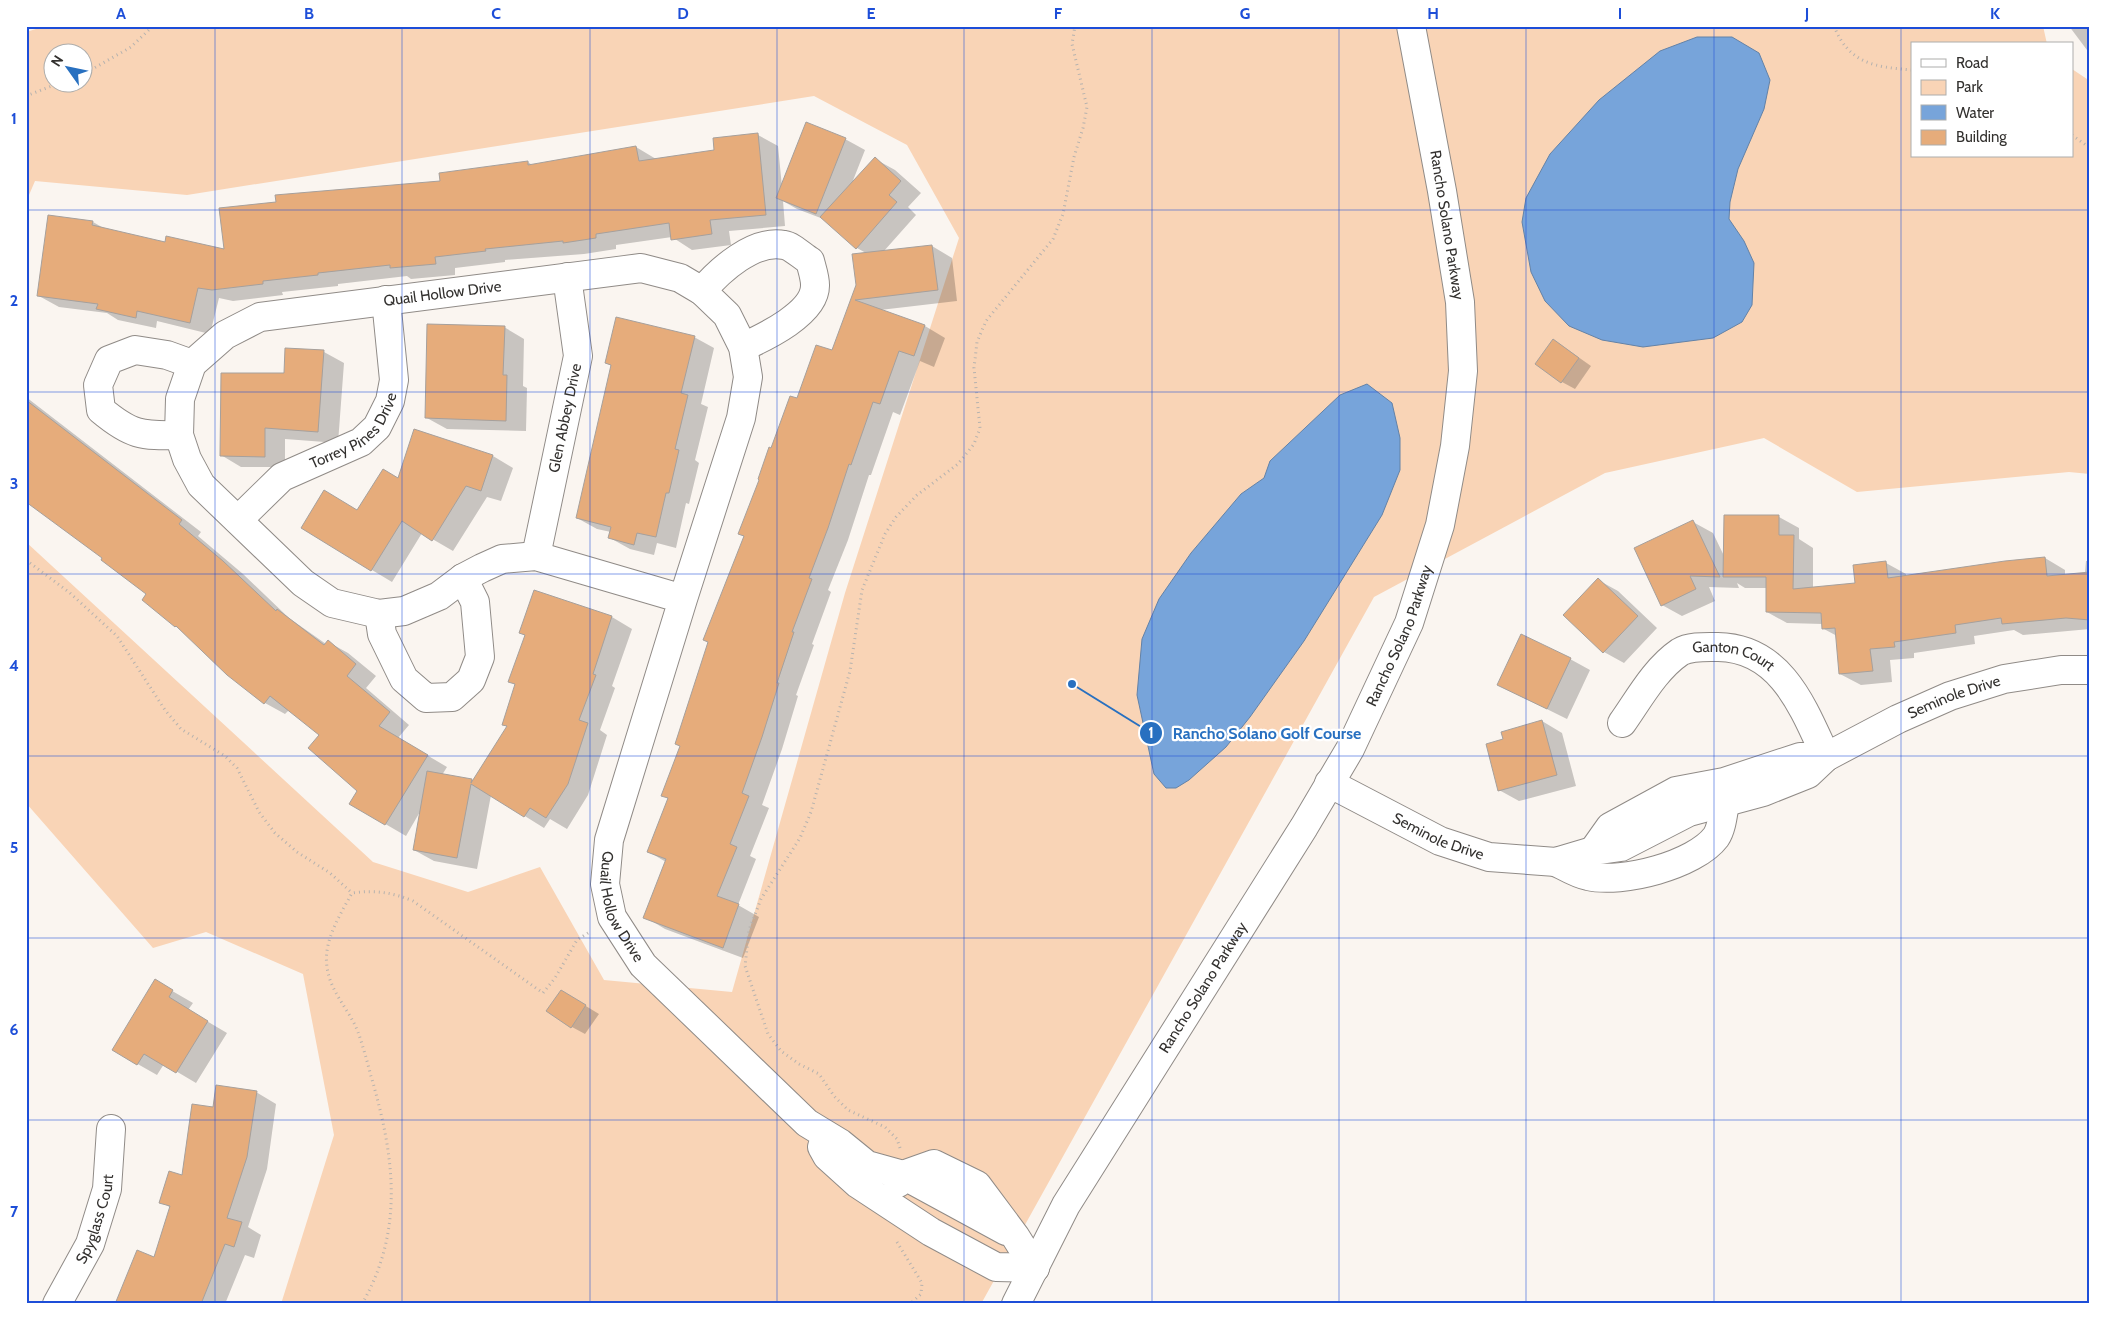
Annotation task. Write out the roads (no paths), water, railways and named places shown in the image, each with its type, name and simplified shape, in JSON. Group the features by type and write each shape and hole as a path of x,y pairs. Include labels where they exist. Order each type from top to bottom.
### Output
{"street":[{"name":"Rancho Solano Parkway","path":"1016,1304 1066,1205 1288,852 1350,749 1409,623 1440,525 1456,446 1463,372 1460,302 1442,191 1411,26"},
{"path":"702,291 717,274 758,246 785,245 810,261 816,287 805,310 772,334 744,348"},
{"name":"Quail Hollow Drive","path":"683,600 536,556 502,559 463,578 439,596 404,611 379,614 332,603 303,583 201,485 187,460 179,435 180,399 192,364 224,335 260,317 641,268 680,278 702,291 727,315 744,348 748,377 741,418 609,840 605,884 612,917 643,965 807,1123 840,1143 867,1166 903,1175"},
{"name":"Glen Abbey Drive","path":"536,556 578,356 568,277"},
{"name":"Torrey Pines Drive","path":"238,520 282,477 360,442 377,427 390,401 394,380 386,300"},
{"path":"179,435 148,436 121,427 102,410 98,385 109,360 135,350 167,356 192,364"},
{"path":"379,614 382,634 404,679 426,698 452,697 471,680 480,658 476,602 463,578"},
{"name":"Ganton Court","path":"1622,723 1660,669 1682,651 1703,646 1734,647 1764,659 1788,682 1826,756"},
{"name":"Seminole Drive","path":"1556,862 1593,851 1621,847 1690,812 1763,792 1808,774 1826,756 1898,719 1950,696 2004,678 2061,670 2090,670"},
{"name":"Seminole Drive","path":"1593,851 1610,826 1676,791 1724,782 1800,757 1826,756"},
{"name":"Seminole Drive","path":"1330,783 1440,841 1489,857 1556,862 1588,876 1627,877 1663,868 1704,850 1718,835 1725,803"},
{"name":"Quail Hollow Drive","path":"807,1123 827,1156 858,1184 931,1232 996,1267 1035,1268"},
{"name":"Spyglass Court","path":"57,1304 90,1244 107,1189 111,1128"},
{"path":"898,1209 903,1175 934,1164 977,1185 1015,1236 1035,1268"}],"water":[{"path":"1697,37 1732,37 1759,53 1770,80 1764,109 1738,169 1730,202 1729,219 1744,241 1754,263 1752,305 1742,322 1713,338 1643,347 1602,340 1569,326 1545,301 1531,272 1522,222 1526,198 1550,154 1599,100 1660,51"},
{"path":"1367,384 1392,403 1400,438 1400,470 1382,515 1304,641 1250,717 1226,747 1189,780 1176,788 1166,788 1154,774 1137,695 1142,639 1159,599 1191,553 1241,494 1264,478 1270,461 1340,395"}],"place":[{"name":"Rancho Solano Golf Course","path":"1072,684"}]}
